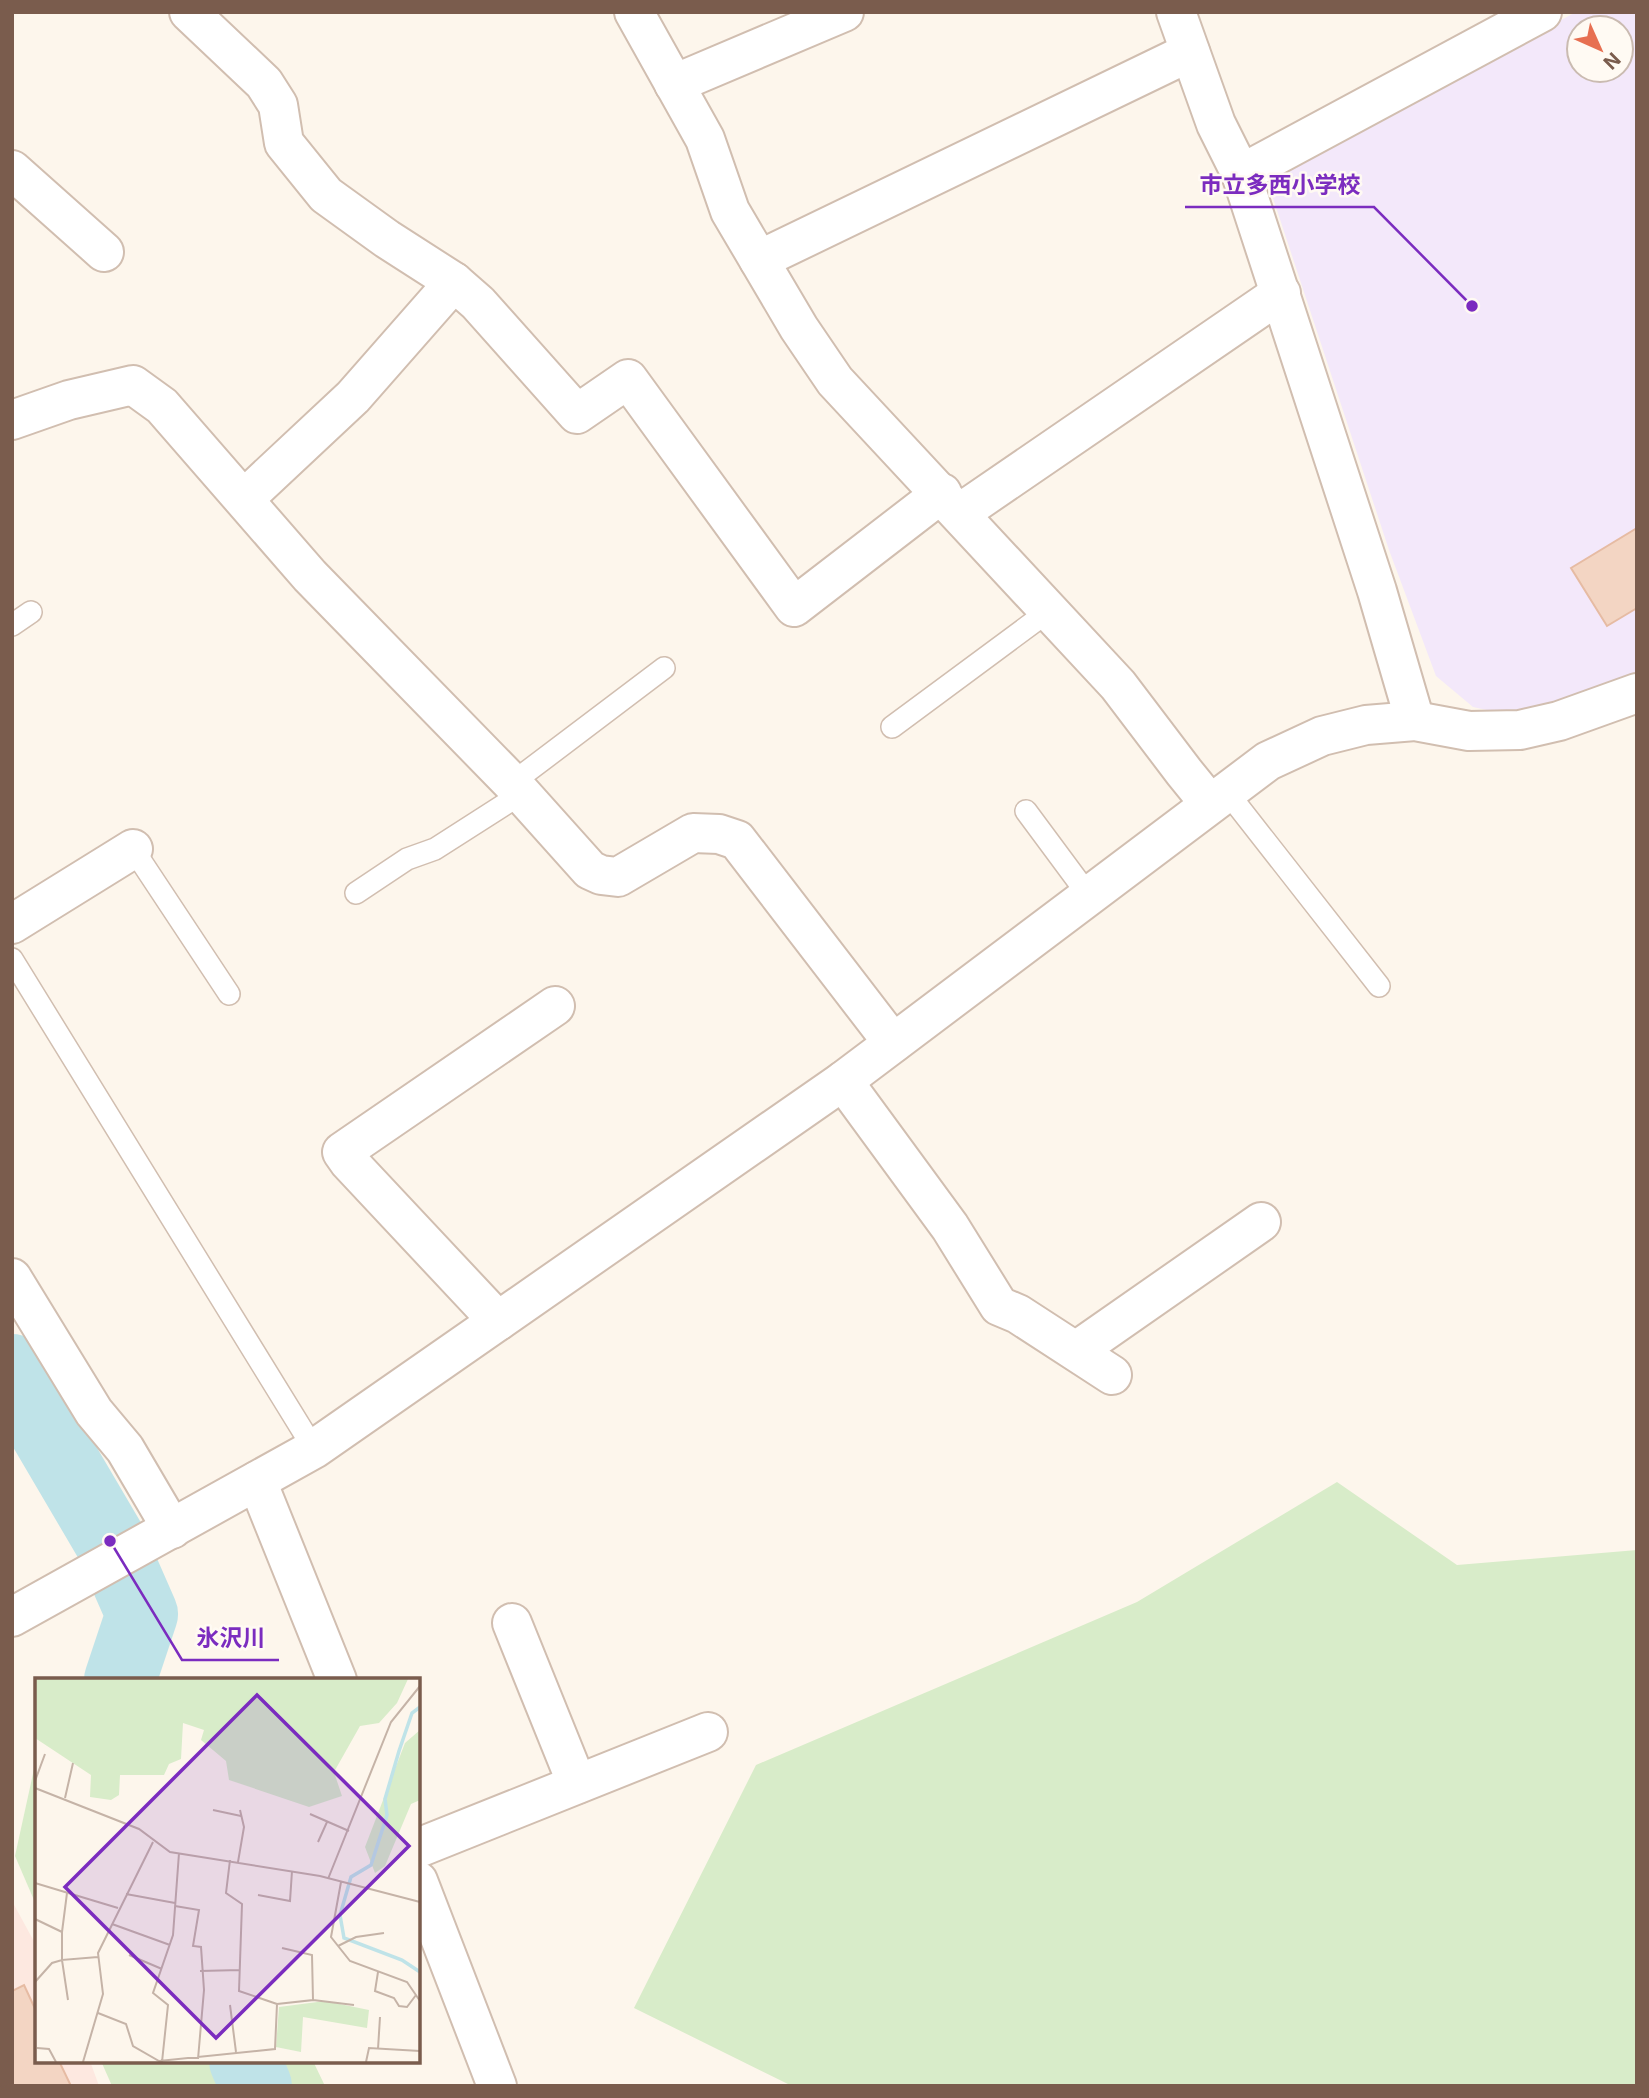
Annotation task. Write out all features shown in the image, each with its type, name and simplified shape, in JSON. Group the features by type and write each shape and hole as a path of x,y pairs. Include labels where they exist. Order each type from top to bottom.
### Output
{"street":[{"path":"189,12 264,83 278,105 284,143 326,195 454,282 478,303 577,414 628,379 794,607 951,503 1281,293"},
{"path":"634,12 705,139 730,211 799,328 835,381 1118,685 1184,772 1218,798"},
{"path":"674,84 844,12"},
{"path":"1176,12 1216,124 1241,174 1377,591 1415,721"},
{"path":"1241,174 1542,12"},
{"path":"759,260 1190,52"},
{"path":"12,170 104,252"},
{"path":"244,499 353,397 454,282"},
{"path":"12,420 69,400 133,385 162,406 310,576 517,789 590,870 601,875 618,877 693,833 719,834 737,840 893,1043"},
{"path":"16,1608 91,1573 314,1448 843,1081 1268,761 1322,736 1366,725 1415,721 1469,731 1520,730 1559,721 1637,693"},
{"path":"12,924 134,849"},
{"path":"498,1321 342,1152 555,1006"},
{"path":"843,1081 950,1227 999,1306 1018,1314 1112,1375"},
{"path":"1076,1351 1261,1222"},
{"path":"12,1278 94,1412 125,1449 159,1536"},
{"path":"257,1481 336,1678"},
{"path":"512,1623 577,1784"},
{"path":"420,1847 708,1732"},
{"path":"420,1886 497,2086"}],"lane":[{"path":"892,727 1050,610"},
{"path":"12,625 31,612"},
{"path":"356,892 407,859 435,849 517,789 664,668"},
{"path":"1218,798 1379,986"},
{"path":"1026,811 1089,896"},
{"path":"134,849 229,994"},
{"path":"12,959 314,1448"}],"shaded area":[{"path":"1637,12 1637,672 1530,713 1505,714 1473,707 1436,676 1389,550 1271,192 1278,172 1565,18 1565,84 1635,84 1635,14 1572,14"},
{"path":"12,1901 35,1943 35,2063 91,2063 99,2086 12,2086"}],"green space":[{"path":"1337,1482 1457,1565 1637,1550 1637,2086 792,2086 634,2008 756,1765 1137,1602"},
{"path":"34,1769 35,1902 15,1856"},
{"path":"102,2063 314,2063 325,2086 112,2086"}],"building":[{"path":"1637,528 1637,608 1607,626 1571,568"},
{"path":"24,1985 35,2009 35,2063 60,2063 71,2086 12,2086 12,1991"}],"waterway":[{"path":"12,1370 110,1541 142,1614 121,1678"},
{"path":"246,2063 256,2086"}],"place":[{"name":"市立多西小学校","path":"1472,306"},
{"name":"氷沢川","path":"110,1541"}]}
